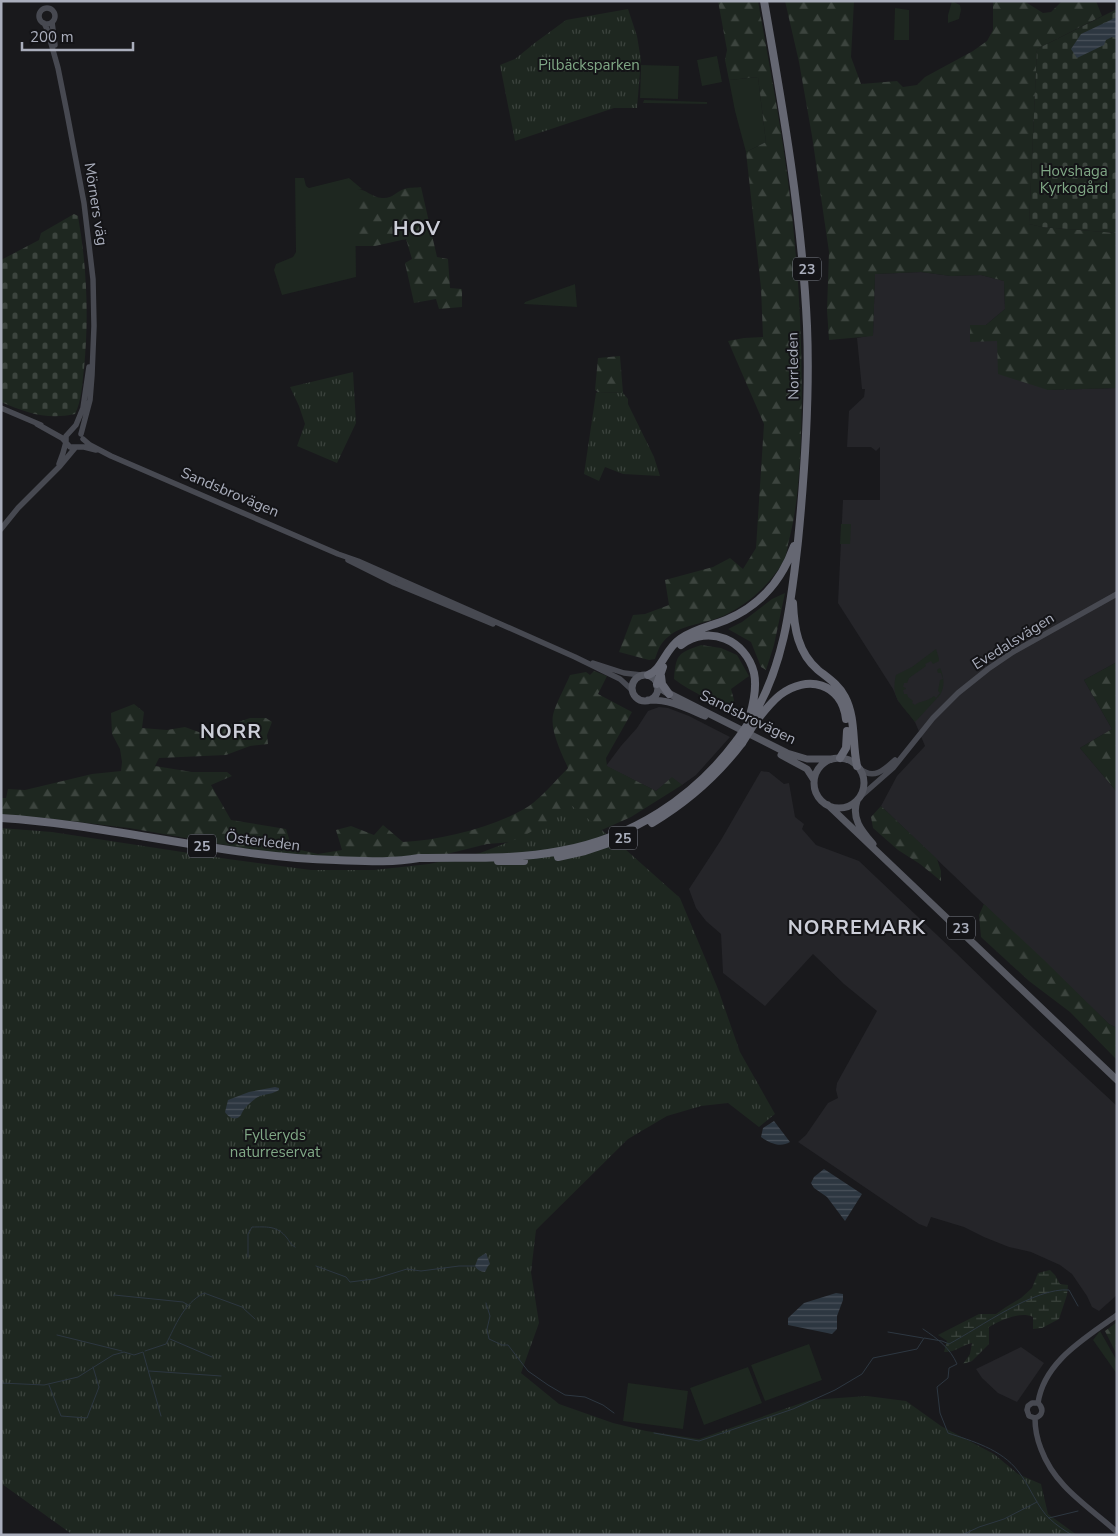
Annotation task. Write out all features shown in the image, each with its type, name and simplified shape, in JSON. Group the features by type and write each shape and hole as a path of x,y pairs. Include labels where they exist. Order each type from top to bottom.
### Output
{"highway":[{"name":"Norrleden","path":"751,724 780,653 786,624 793,583 807,438 808,356 805,297 794,189 765,1"},
{"name":"Norrleden","path":"751,724 778,670 793,602 808,474 811,397 807,267 798,188 765,1"},
{"name":"23","path":"645,675 656,671 669,649 680,639 690,633 736,616 760,599 778,580 785,569 799,528"},
{"name":"23","path":"793,602 796,633 801,648 814,666 837,684 848,703 858,767"},
{"path":"657,685 661,672 676,648 688,640 709,635 734,642 749,660 754,674 755,694 751,724"},
{"path":"661,672 662,684 669,694"},
{"path":"751,724 781,694 791,688 803,685 822,685 836,694 841,700 845,712 847,744 840,758"},
{"name":"Österleden","path":"1,818 71,825 299,860 518,861 560,856 604,845 638,831 678,806 716,773 751,724"}],"main road":[{"path":"41,1 39,18 44,23 49,24 52,22 55,14 46,1"},
{"path":"41,11 45,8 51,9"},
{"name":"Mörners väg","path":"52,22 58,68 81,188 93,279 93,345 90,400 82,436"},
{"name":"Mörners väg","path":"44,23 58,68"},
{"name":"Mörners väg","path":"70,432 76,426 83,408 93,345"},
{"path":"1,408 37,424 59,431 77,431 82,436 82,443 18,508 1,529"},
{"path":"37,424 66,442 70,447 76,447"},
{"path":"53,473 63,453 66,436 70,432"},
{"name":"Sandsbrovägen","path":"82,436 88,443 112,456"},
{"name":"Sandsbrovägen","path":"76,447 89,448 112,456 338,554 357,566 408,589 575,657 620,679 632,690"},
{"name":"Evedalsvägen","path":"858,799 893,768 933,718 958,693 988,669 1013,652 1117,594"},
{"name":"Sandsbrovägen","path":"575,657 624,673 645,675"},
{"path":"645,675 654,678 657,685 656,694 648,700"},
{"name":"23","path":"645,675 634,681 632,690 638,698 648,700"},
{"name":"Sandsbrovägen","path":"657,685 669,694 787,753 807,759 831,759"},
{"name":"Sandsbrovägen","path":"648,700 672,702 728,727 804,766 810,771 814,780"},
{"name":"Evedalsvägen","path":"858,767 867,774 878,772 896,760 913,743"},
{"path":"814,780 822,765 831,759 849,760 858,767"},
{"name":"23","path":"858,767 864,777 864,785 854,810 863,832 875,846 1117,1075"},
{"name":"23","path":"814,780 816,793 821,801 828,805 1117,1080"},
{"path":"828,805 841,808 850,806 858,799"},
{"path":"1038,1403 1044,1384 1058,1362 1074,1347 1117,1315"},
{"path":"1035,1418 1029,1416 1027,1410 1028,1406 1032,1403 1038,1403"},
{"path":"1035,1418 1042,1411 1038,1403"},
{"path":"1035,1418 1036,1434 1043,1454 1054,1475 1070,1493 1117,1532"}],"shaded area":[{"path":"1117,17 1117,38 1112,37 1106,40 1104,45 1077,58 1071,49 1081,34"},
{"path":"921,272 951,276 981,275 1004,281 1005,309 986,325 971,325 997,341 1048,390 1117,388 1117,662 1084,680 1112,729 1080,748 1117,792 1117,1028 1109,1024 881,806 897,776 925,746 915,722 898,701 893,689 838,603 843,500 880,500 880,447 876,451 871,447 847,447 849,411 864,397 865,389 862,389 857,338 873,335 875,274"},
{"path":"659,707 668,708 689,716 730,737 696,775 682,785 672,778 656,791 606,766 637,728 648,711"},
{"path":"761,771 769,772 784,784 789,783 795,817 804,824 802,829 816,845 859,861 1117,1106 1117,1295 1099,1311 1092,1307 1072,1274 1060,1265 1031,1252 1009,1247 964,1227 931,1217 927,1227 919,1224 798,1142 806,1135 828,1103 838,1098 837,1083 877,1011 844,984 813,954 765,1006 723,973 721,934 706,921 696,908 689,889 721,840"},
{"path":"275,1087 279,1088 279,1090 256,1098 237,1118 228,1116 225,1112 228,1100 249,1092"},
{"path":"774,1121 790,1142 779,1145 761,1137 763,1128"},
{"path":"824,1169 862,1194 845,1221 827,1197 814,1188 811,1183 814,1177"},
{"path":"486,1253 490,1264 485,1272 483,1272 475,1266 478,1258"},
{"path":"836,1293 843,1294 843,1300 837,1316 837,1329 832,1334 788,1325 788,1318 804,1303"},
{"path":"1021,1347 1044,1363 1017,1402 998,1393 982,1378 976,1369"}],"green space":[{"path":"718,1 758,1 778,113 790,197 800,313 802,400 797,491 786,556 771,579 755,595 728,614 675,632 659,648 655,659 649,660 619,652 633,615 645,614 669,605 665,580 713,567 730,558 743,569 756,548 764,424 728,341 763,337 761,288 746,152 766,142 758,77 729,80 725,60 727,50"},
{"path":"785,1 854,1 851,57 861,84 897,81 903,87 917,85 925,77 973,51 987,41 993,30 993,1 1024,1 1043,13 1051,12 1062,1 1096,1 1102,16 1037,49 1029,224 1042,227 1117,233 1117,388 1048,390 998,374 997,341 970,342 970,325 986,325 1005,309 1004,281 981,275 951,276 921,272 875,274 873,336 829,340 827,310 829,252 812,136 799,62"},
{"path":"952,1 960,5 961,10 959,19 948,23 948,15"},
{"path":"895,8 909,10 909,40 894,40"},
{"name":"Pilbäcksparken","path":"628,9 637,36 641,60 637,108 614,108 515,141 500,65 515,59 566,20"},
{"name":"Hovshaga Kyrkogård","path":"1117,9 1117,233 1042,227 1029,224 1037,49"},
{"path":"717,56 722,82 702,86 697,60"},
{"path":"641,65 679,66 678,99 640,98"},
{"path":"758,77 766,142 746,152 729,80"},
{"path":"644,100 707,102 707,104 643,103"},
{"path":"295,178 304,178 306,186 309,188 349,178 362,189 355,189 356,277 282,295 274,270 276,264 293,257 296,252"},
{"path":"421,187 437,257 448,259 450,288 462,289 462,307 439,309 436,299 414,303 405,263 412,259 406,239 375,246 355,246 355,189 385,198 406,188"},
{"path":"74,214 78,216 81,235 86,292 86,350 80,398 75,414 46,416 1,402 1,260 39,240 41,233"},
{"path":"575,284 577,307 524,304 525,302"},
{"path":"620,356 623,393 598,392 595,390 598,358"},
{"path":"353,372 356,423 337,463 297,446 305,424 290,387"},
{"path":"596,393 623,393 628,399 628,404 654,457 660,476 623,474 605,467 599,481 584,474"},
{"path":"841,524 851,524 850,544 840,544"},
{"path":"785,593 774,645 766,670 761,667 751,642 728,629 742,622 772,599"},
{"path":"701,645 721,648 737,655 749,676 731,689 734,700 732,715 674,679 677,659 687,650"},
{"path":"936,649 939,661 933,664 931,661 925,664 926,666 909,678 907,683 904,683 903,687 906,689 903,690 904,694 907,694 915,705 934,696 936,698 940,693 938,691 940,680 943,679 942,692 915,722 898,701 895,690 896,675 912,667"},
{"path":"1117,662 1117,792 1080,748 1112,729 1084,680"},
{"path":"940,668 943,679 941,673 938,673 937,670"},
{"path":"594,671 607,676 598,694 632,712 606,758 607,766 656,791 672,777 682,785 631,817 586,837 487,844 443,855 361,859 294,857 129,828 36,817 1,815 1,798 6,798 8,789 25,790 92,774 121,771 120,749 112,734 111,713 134,704 144,712 142,728 167,730 185,727 204,734 250,718 266,718 272,722 267,735 268,744 250,746 226,755 159,758 155,766 192,772 227,772 232,776 211,785 231,820 286,829 292,848 318,854 342,850 336,830 351,826 374,835 383,825 403,842 418,841 468,831 501,820 529,806 568,768 553,728 553,715 570,675 586,672 590,675"},
{"name":"Fylleryds naturreservat","path":"571,805 625,849 680,898 718,989 740,1052 775,1114 759,1127 728,1103 701,1106 667,1116 628,1139 536,1230 531,1272 539,1323 521,1373 559,1404 613,1423 646,1431 699,1439 810,1400 867,1396 906,1401 941,1426 994,1454 1018,1474 1041,1484 1048,1514 1077,1535 73,1535 2,1484 1,828 52,832 311,870 374,870 429,864 480,853 522,837 556,817"},
{"path":"881,806 937,859 941,871 941,881 920,864 898,850 873,828 871,817"},
{"path":"984,904 1109,1024 1117,1028 1117,1060 1070,1012 1029,981 981,937 979,915"},
{"path":"1050,1270 1060,1284 1068,1285 1067,1295 1059,1319 1042,1328 1033,1329 1033,1317 1028,1315 1011,1317 999,1322 989,1327 989,1344 972,1361 963,1364 970,1354 972,1343 944,1352 947,1341 938,1335 979,1314 996,1314 1021,1298 1032,1288 1038,1273"},
{"path":"1117,1322 1117,1355 1105,1331"},
{"path":"1100,1331 1117,1361 1117,1374 1093,1340"},
{"path":"809,1344 822,1380 765,1401 751,1365"},
{"path":"748,1367 762,1403 704,1425 690,1388"},
{"path":"628,1383 688,1391 683,1429 623,1421"}],"waterway":[{"path":"248,1257 248,1234 252,1227 275,1229 283,1234 295,1247"},
{"path":"316,1266 346,1277 350,1282 374,1279 407,1269 421,1271 475,1266"},
{"path":"654,1433 699,1441 793,1409 835,1390 862,1374 873,1358 917,1349 924,1338 949,1344 1008,1310 1040,1295 1069,1290 1078,1306"},
{"path":"145,1351 166,1344 185,1309 204,1293 242,1307 255,1319"},
{"path":"114,1295 183,1302 188,1305"},
{"path":"486,1303 490,1316 487,1329 489,1339 502,1345 508,1345 528,1371 548,1385 565,1395 585,1397 603,1405 614,1413"},
{"path":"923,1329 943,1344 957,1364 949,1368 948,1378 937,1387 940,1413 948,1433 995,1451 1011,1463 1022,1476 1046,1515 1072,1535"},
{"path":"888,1332 923,1338"},
{"path":"57,1335 122,1351"},
{"path":"170,1339 212,1357"},
{"path":"1,1383 44,1385 78,1377 113,1355 124,1352 134,1355 143,1352 161,1416"},
{"path":"49,1385 61,1416 87,1418 99,1387 93,1367"},
{"path":"149,1371 221,1376"},
{"path":"962,1535 1004,1519 1037,1502"},
{"path":"1049,1518 1078,1511"}],"district":[{"name":"HOV","path":"417,228"},
{"name":"NORR","path":"231,731"},
{"name":"NORREMARK","path":"857,927"}]}
